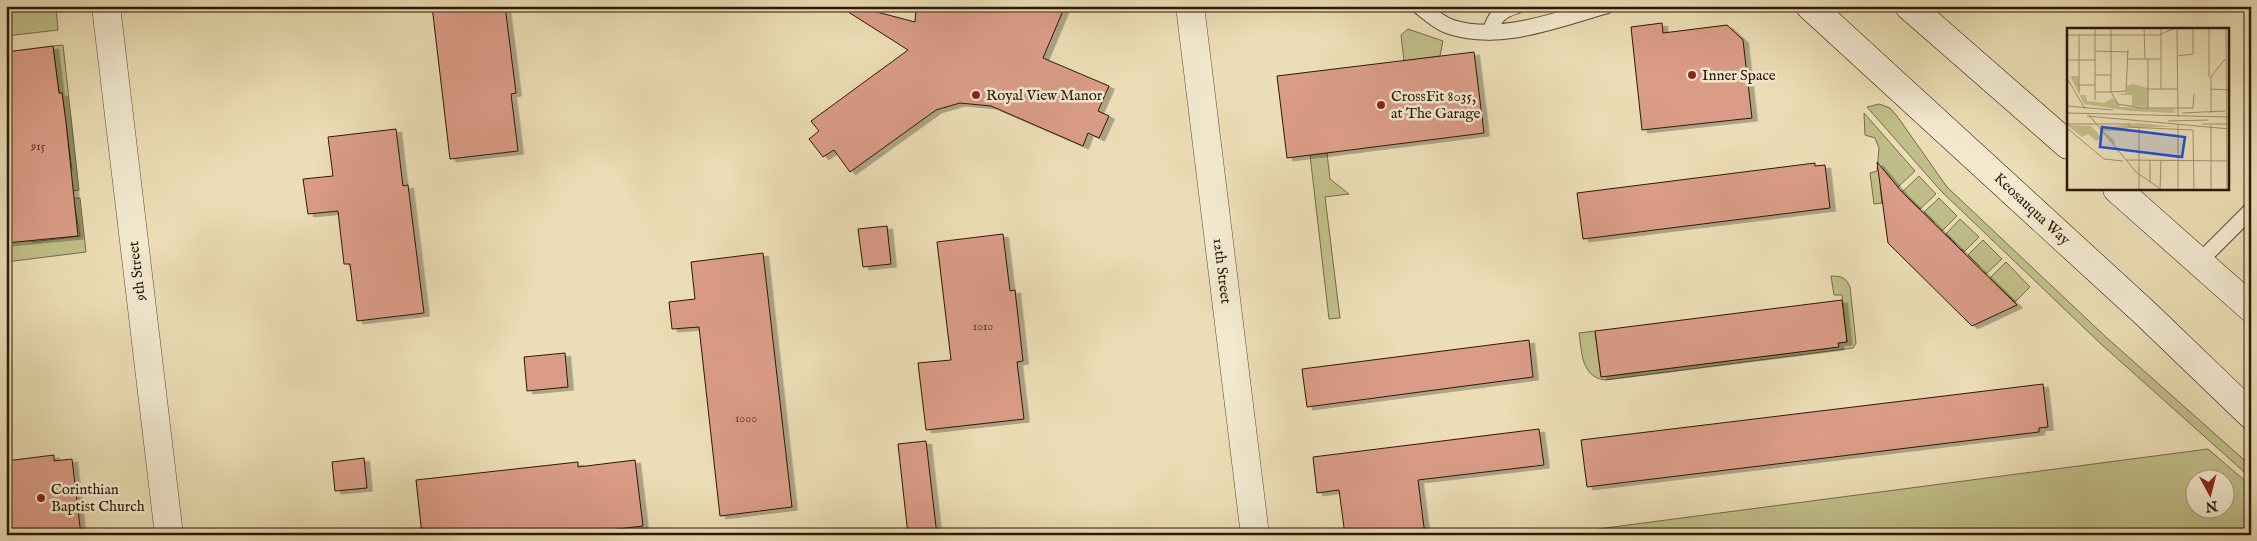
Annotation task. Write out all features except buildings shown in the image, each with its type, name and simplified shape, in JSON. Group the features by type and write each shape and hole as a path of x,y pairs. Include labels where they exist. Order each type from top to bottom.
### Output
{"street":[{"name":"9th Street","path":"106,6 169,535"},
{"name":"12th Street","path":"1190,6 1255,535"},
{"name":"Keosauqua Way","path":"1810,6 2145,313 2251,415"},
{"path":"1909,6 2067,145"},
{"path":"2118,190 2251,308"}],"lane":[{"path":"1419,6 1435,19 1451,27 1490,32 1530,26 1606,6"},
{"path":"1490,32 1495,17 1501,11 1516,6"},
{"path":"2199,262 2251,210"}],"shaded area":[{"path":"6,6 56,6 58,30 6,36"},
{"path":"1408,29 1443,41 1440,56 1404,61 1401,35"},
{"path":"63,45 79,190 72,191 69,171 72,170 62,93 59,93 53,46"},
{"path":"1879,104 1890,108 1897,116 1947,187 2107,338 2251,466 2251,478 2101,344 1941,191 1867,107"},
{"path":"1864,113 1915,171 1898,187 1889,178 1880,187 1882,203 1874,204 1870,173 1877,171 1879,148 1875,138 1865,135"},
{"path":"1327,153 1330,179 1349,194 1325,197 1340,318 1329,319 1310,155"},
{"path":"1919,176 1936,194 1920,209 1902,192"},
{"path":"73,198 80,198 86,252 6,262 6,243 80,236"},
{"path":"1939,198 1957,216 1942,231 1940,229 1937,231 1931,225 1934,222 1924,212"},
{"path":"1960,219 1979,237 1964,252 1962,249 1959,252 1954,247 1956,244 1946,234"},
{"path":"1983,240 2002,259 1986,274 1984,272 1981,274 1977,269 1979,266 1968,255"},
{"path":"2006,262 2030,287 2015,302 1990,278"},
{"path":"1831,276 1843,278 1850,287 1856,343 1853,348 1605,380 1591,374 1584,363 1579,333 1595,331 1601,377 1838,347 1838,343 1847,342 1842,295 1834,295"},
{"path":"2208,449 2230,468 2184,468 2184,518 2234,518 2234,471 2251,486 2251,535 1575,535 1575,532"}],"place":[{"name":"Inner Space","path":"1692,75"},
{"name":"Royal View Manor","path":"976,95"},
{"name":"CrossFit 8035, at The Garage","path":"1381,105"},
{"name":"Corinthian Baptist Church","path":"41,498"}]}
